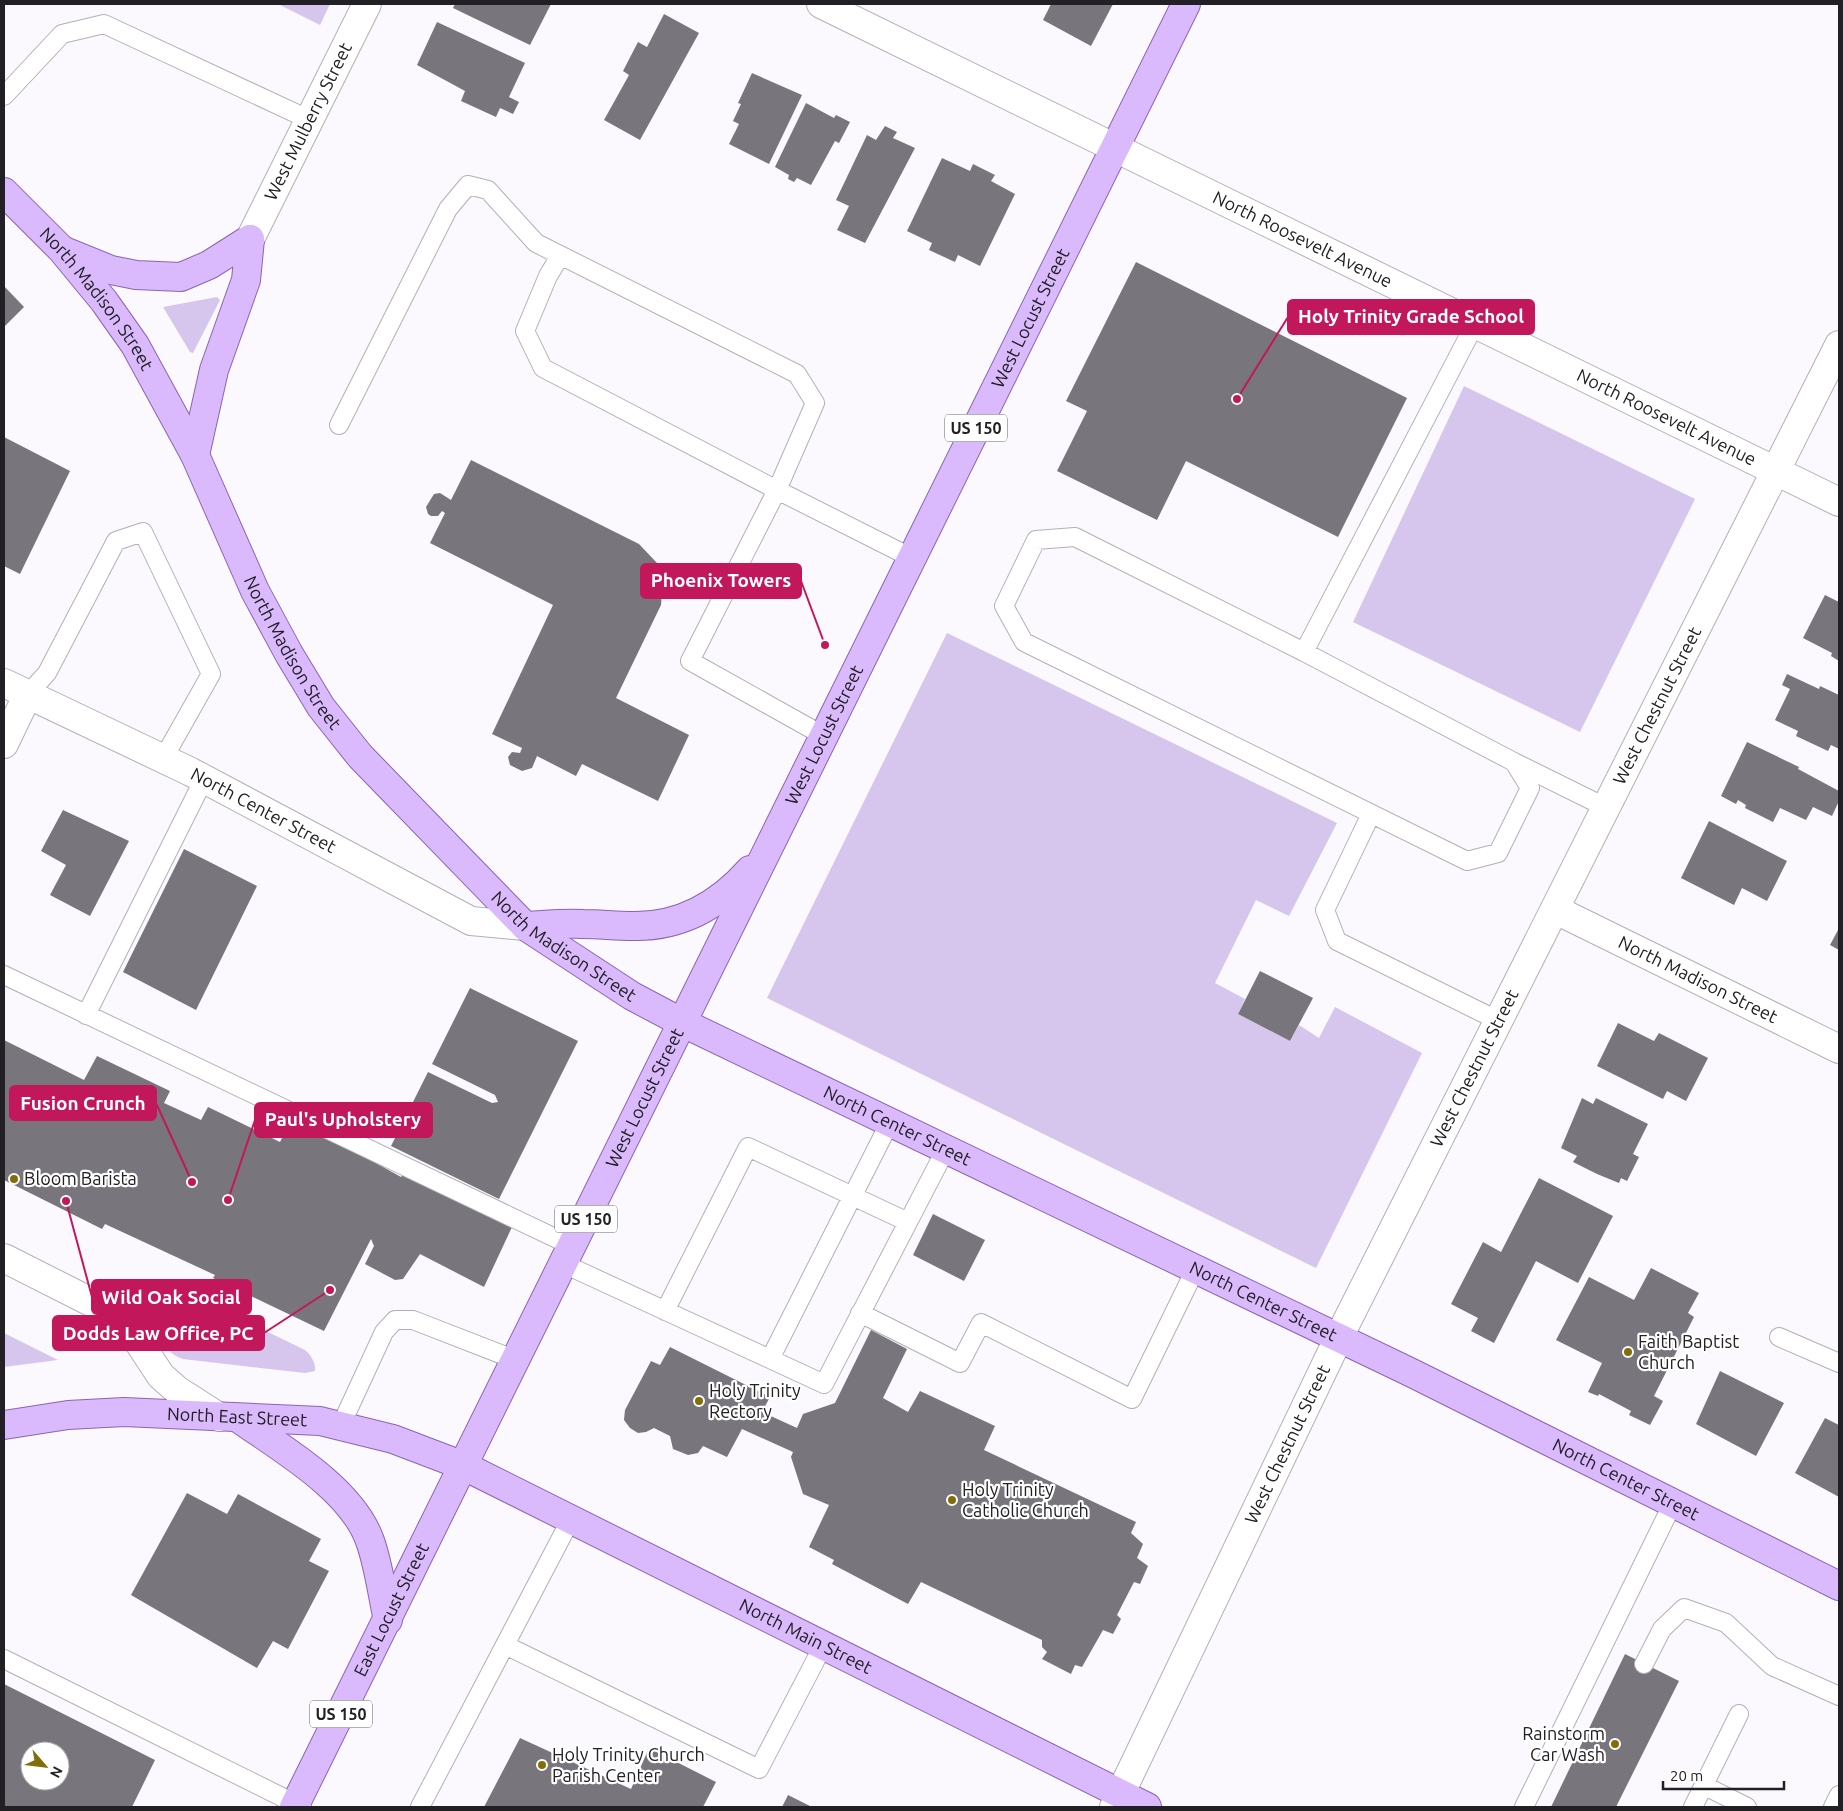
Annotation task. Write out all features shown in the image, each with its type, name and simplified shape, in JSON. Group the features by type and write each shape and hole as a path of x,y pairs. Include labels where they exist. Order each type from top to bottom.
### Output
{"main road":[{"name":"West Locust Street","path":"464,1466 1186,4"},
{"name":"North Madison Street","path":"4,192 62,250 104,301 134,344 195,455 255,591 321,707 360,756 525,926 632,996 683,1023"},
{"path":"62,250 111,270 136,275 181,277 209,265 250,239"},
{"path":"195,455 214,370 246,280 250,239"},
{"path":"525,926 581,924 634,926 672,923 706,909 737,885 766,853"},
{"name":"North Center Street","path":"683,1023 1339,1337 1839,1586"},
{"name":"North East Street","path":"4,1425 68,1415 124,1412 320,1421 393,1439 464,1466"},
{"path":"229,1417 322,1480 357,1514 371,1542 388,1620"},
{"name":"North Main Street","path":"464,1466 823,1646 1117,1801 1147,1807"},
{"name":"East Locust Street","path":"297,1806 464,1466"}],"street":[{"name":"West Mulberry Street","path":"250,239 367,4"},
{"name":"North Roosevelt Avenue","path":"821,4 1839,502"},
{"name":"West Chestnut Street","path":"1117,1801 1339,1337 1556,910 1839,345"},
{"name":"North Center Street","path":"4,682 204,779 471,921 525,926"},
{"path":"4,744 28,694"},
{"name":"North Madison Street","path":"1556,910 1839,1049"},
{"path":"4,1258 101,1306 119,1318 132,1332 161,1376 177,1390 229,1417"}],"lane":[{"path":"4,96 62,34 104,24 310,120"},
{"path":"339,425 448,209 468,186 488,190 536,243 797,374 815,403 777,490 690,661 824,736"},
{"path":"560,256 548,276 525,331 543,368 912,558"},
{"path":"1304,652 1475,324"},
{"path":"28,694 47,673 116,541 143,532 211,674 163,759"},
{"path":"1514,762 1530,788 1498,853 1467,861 1024,642 1004,606 1036,540 1075,537 1607,808"},
{"path":"86,1015 204,779"},
{"path":"1371,814 1325,910 1337,941 1499,1021"},
{"path":"4,975 568,1255 665,1311 824,1384 946,1149"},
{"path":"770,1359 890,1122"},
{"path":"665,1311 748,1147 908,1222"},
{"path":"860,1313 960,1363 981,1323 1132,1399 1196,1268"},
{"path":"341,1426 384,1332 395,1320 413,1320 516,1360"},
{"path":"1779,1337 1839,1363"},
{"path":"1524,1807 1673,1503"},
{"path":"420,1807 571,1519"},
{"path":"1644,1664 1662,1629 1684,1608 1726,1623 1772,1666 1839,1696"},
{"path":"504,1646 759,1769 823,1646"},
{"path":"4,1659 297,1806"},
{"path":"1694,1807 1739,1714"},
{"path":"1705,1786 1747,1807"},
{"path":"1833,1807 1839,1795"}],"shaded area":[{"path":"278,4 330,4 320,25"},
{"path":"217,297 220,300 193,353 190,352 163,307"},
{"path":"1464,386 1695,499 1580,732 1353,622"},
{"path":"947,633 1337,823 1289,916 1256,900 1215,983 1245,999 1238,1014 1290,1041 1299,1025 1319,1038 1335,1007 1422,1053 1316,1268 767,998"},
{"path":"183,1291 305,1350 313,1359 315,1371 305,1373 183,1359 171,1353 163,1333"},
{"path":"4,1333 58,1360 4,1367"}],"building":[{"path":"455,4 551,4 530,45 453,8"},
{"path":"1051,4 1113,4 1091,46 1043,20"},
{"path":"664,14 699,33 640,140 604,120 629,75 623,71 638,42 647,47"},
{"path":"437,22 525,63 509,97 519,102 513,114 500,108 496,117 461,101 465,91 417,65"},
{"path":"752,73 802,95 769,164 729,144 739,124 733,121 741,104 738,103"},
{"path":"806,103 834,118 836,115 850,122 839,143 835,141 811,185 797,178 794,182 788,179 789,175 775,167"},
{"path":"885,126 897,132 893,138 915,148 865,243 837,230 849,206 836,200 867,135 876,140"},
{"path":"942,158 970,171 973,164 995,175 991,181 1015,194 980,266 958,255 955,262 929,250 932,243 907,231"},
{"path":"1136,262 1407,398 1338,537 1186,461 1157,520 1057,471 1087,411 1066,401"},
{"path":"4,286 24,307 4,327"},
{"path":"4,437 70,471 20,574 4,566"},
{"path":"471,460 639,544 657,563 663,580 661,605 616,698 689,735 658,801 582,764 576,776 537,756 532,768 522,771 510,765 508,757 512,752 520,753 522,748 492,734 553,605 430,543 445,513 442,511 438,516 431,516 428,514 426,507 434,494 440,493 451,500"},
{"path":"1825,595 1839,602 1839,661 1831,656 1832,653 1803,638"},
{"path":"1787,674 1819,689 1820,686 1839,695 1839,749 1831,745 1828,751 1796,736 1798,731 1775,720 1790,689 1782,685"},
{"path":"1747,742 1799,767 1798,769 1839,791 1839,801 1832,816 1813,807 1806,820 1780,808 1773,822 1745,808 1746,805 1738,800 1736,804 1721,796"},
{"path":"63,810 129,841 90,916 50,895 66,865 41,851"},
{"path":"1709,821 1787,861 1767,901 1742,888 1734,905 1681,878"},
{"path":"184,849 257,886 196,1010 123,972"},
{"path":"1839,931 1839,950 1830,945"},
{"path":"1260,971 1313,998 1290,1041 1238,1014"},
{"path":"470,988 578,1041 499,1199 391,1146 428,1072 492,1103 498,1102 495,1095 432,1064"},
{"path":"1618,1023 1654,1041 1659,1033 1708,1058 1686,1101 1667,1091 1663,1099 1597,1066"},
{"path":"4,1040 84,1080 97,1056 170,1091 164,1103 201,1120 208,1107 280,1142 293,1117 367,1154 365,1157 401,1177 403,1174 512,1227 484,1287 420,1254 403,1279 395,1280 365,1264 374,1246 371,1239 324,1331 213,1278 215,1275 105,1224 102,1229 4,1180"},
{"path":"1582,1098 1593,1104 1596,1098 1648,1124 1633,1154 1639,1157 1627,1181 1621,1178 1619,1183 1573,1162 1577,1156 1561,1148"},
{"path":"1539,1178 1613,1216 1578,1283 1536,1261 1494,1343 1471,1331 1478,1318 1451,1304 1483,1242 1501,1252"},
{"path":"933,1214 985,1240 964,1281 913,1255"},
{"name":"Faith Baptist Church","path":"1651,1268 1699,1293 1688,1313 1694,1317 1654,1396 1663,1401 1650,1425 1629,1415 1631,1411 1599,1394 1598,1396 1588,1392 1602,1363 1556,1340 1589,1277 1634,1300"},
{"name":"Holy Trinity Catholic Church","path":"871,1330 907,1349 883,1398 908,1412 920,1391 995,1426 984,1450 1136,1522 1131,1533 1143,1544 1137,1558 1148,1566 1140,1584 1134,1582 1117,1615 1121,1619 1113,1634 1103,1630 1082,1667 1075,1665 1071,1674 1042,1659 1047,1652 1042,1647 1042,1640 921,1582 908,1604 832,1564 834,1560 809,1547 829,1505 803,1494 791,1457 793,1452 742,1429 727,1457 703,1446 698,1453 688,1455 673,1449 670,1436 654,1428 638,1433 630,1428 624,1420 625,1410 651,1361 660,1365 670,1347 770,1397 762,1412 797,1428 803,1414 835,1403"},
{"path":"1720,1371 1784,1403 1756,1456 1696,1424"},
{"path":"1825,1418 1839,1425 1839,1497 1795,1473"},
{"path":"187,1493 227,1514 238,1494 321,1539 309,1561 329,1571 288,1649 273,1641 257,1668 131,1595"},
{"name":"Rainstorm Car Wash","path":"1625,1654 1679,1681 1616,1807 1551,1807"},
{"path":"4,1684 155,1760 132,1807 4,1807"},
{"name":"Holy Trinity Church Parish Center","path":"520,1738 631,1789 649,1748 716,1782 703,1807 484,1807"},
{"path":"788,1795 812,1807 782,1807"}],"place":[{"name":"Holy Trinity Grade School","path":"1237,399"},
{"name":"Phoenix Towers","path":"825,645"},
{"name":"Bloom Barista","path":"14,1179"},
{"name":"Fusion Crunch","path":"192,1182"},
{"name":"Paul's Upholstery","path":"228,1200"},
{"name":"Wild Oak Social","path":"66,1201"},
{"name":"Dodds Law Office, PC","path":"330,1290"},
{"name":"Faith Baptist Church","path":"1628,1352"},
{"name":"Holy Trinity Rectory","path":"699,1401"},
{"name":"Holy Trinity Catholic Church","path":"952,1500"},
{"name":"Rainstorm Car Wash","path":"1615,1744"},
{"name":"Holy Trinity Church Parish Center","path":"542,1765"}]}
